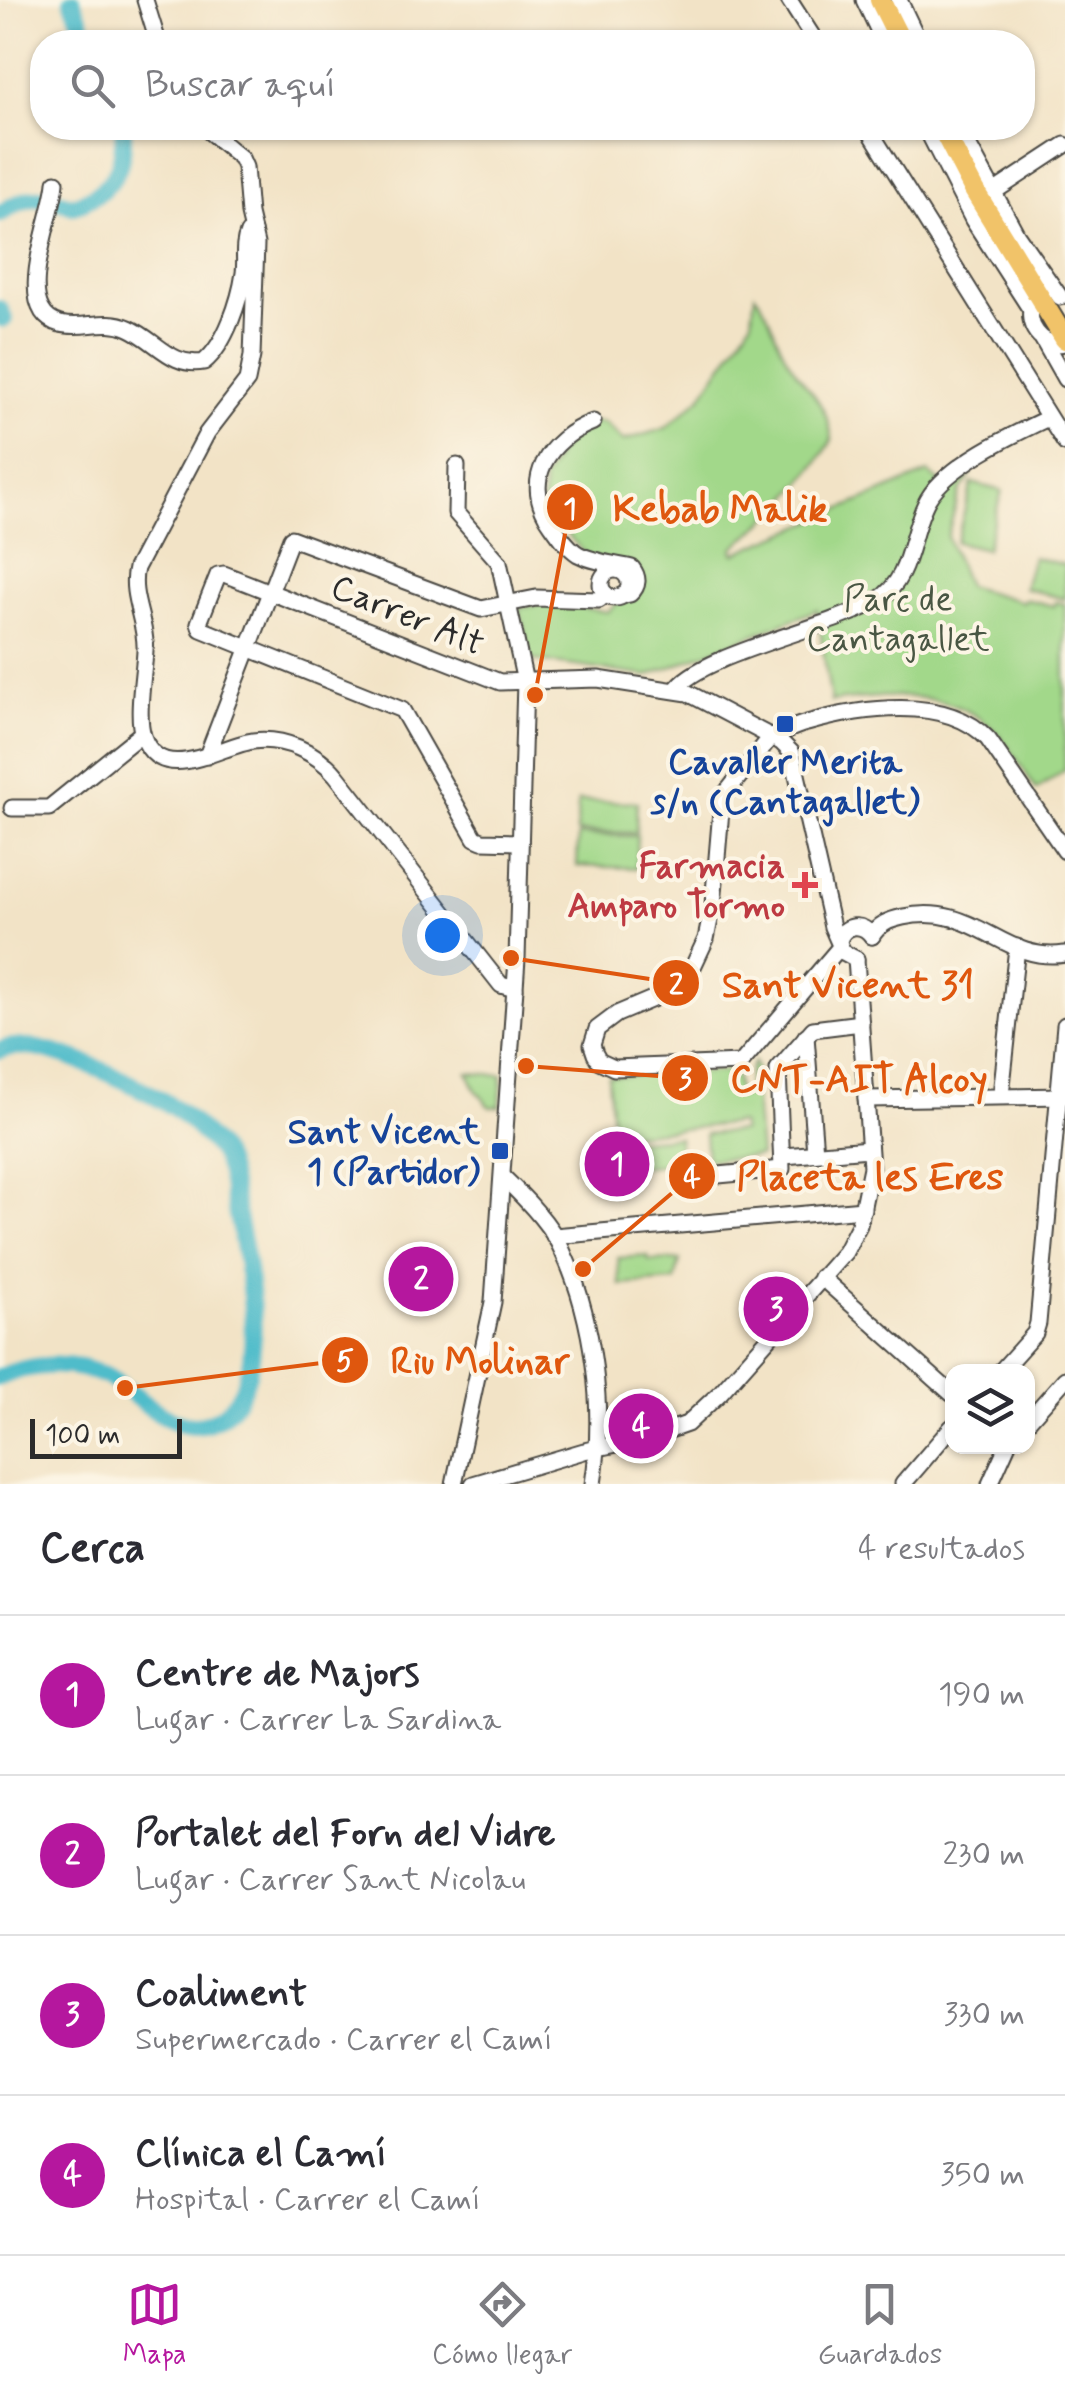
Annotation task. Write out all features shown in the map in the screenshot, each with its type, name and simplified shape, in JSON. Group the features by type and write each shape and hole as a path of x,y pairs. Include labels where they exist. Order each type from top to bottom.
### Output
{"main road":[{"path":"880,0 895,30"},
{"path":"948,140 974,190 1044,295 1059,343"}],"street":[{"path":"146,0 155,30"},
{"path":"789,0 808,30"},
{"path":"864,0 878,30"},
{"path":"899,0 913,30"},
{"path":"219,140 246,167 256,244 252,356 247,380 207,433 136,568 132,582 146,634 142,733 151,748 169,760 191,761 249,741 272,741 308,752 324,762 502,986 515,989"},
{"path":"875,140 1065,443"},
{"path":"932,140 973,220 1044,295"},
{"path":"965,140 1034,262 1044,295"},
{"path":"992,192 1065,145"},
{"path":"55,192 34,288 42,310 50,320 65,325 102,321 123,325 182,362 204,362 214,353 236,304 244,269 244,245 253,231"},
{"path":"1059,343 1065,378"},
{"path":"676,690 685,678 858,610 888,594 908,557 925,506 944,480 1010,437 1048,418"},
{"path":"208,756 291,538 481,609 536,598 600,600 630,594 637,576 632,568 577,554 539,503 537,485 556,442 593,422"},
{"path":"454,1484 493,1302 504,1178 515,989 524,682 499,562 456,513 457,466"},
{"name":"Carrer Alt","path":"248,649 201,630 198,623 220,573 500,682 598,680 696,696 792,753"},
{"path":"248,649 402,710 475,838 520,842"},
{"path":"872,936 864,928 854,926 843,932 840,943 741,1063 614,1068 599,1061 595,1054 594,1037 605,1021 669,992 690,971 706,940 714,905 722,798 770,738 798,726 854,713 925,711 958,719 988,739 1065,851"},
{"path":"798,726 792,736 792,753 830,921 846,955 856,959"},
{"path":"12,808 49,808 142,733"},
{"path":"856,959 869,952 872,936 882,924 909,916 937,914 957,917 1036,955 1065,954"},
{"path":"1000,1095 1017,947"},
{"path":"473,1484 650,1437 693,1420 844,1252 860,1224 869,1185 856,959"},
{"path":"697,1174 778,1171 784,1156 776,1076 806,1036 820,1026 861,1023"},
{"path":"1007,1364 1035,1333 1038,1323 1062,1096 1065,1025"},
{"path":"806,1036 815,1153"},
{"path":"866,1099 1062,1096"},
{"path":"784,1156 869,1149"},
{"path":"504,1178 554,1236 565,1258 593,1348 598,1448 593,1484"},
{"path":"554,1236 863,1210"},
{"path":"822,1277 945,1388"},
{"path":"1035,1414 1065,1379"},
{"path":"903,1484 945,1435"},
{"path":"990,1484 1003,1454"}],"green space":[{"name":"Parc de Cantagallet","path":"755,294 790,363 825,413 832,440 787,498 733,548 734,554 928,473 948,488 972,473 960,491 947,537 967,586 1023,602 1024,599 1054,606 1055,602 1065,604 1065,770 1036,790 996,732 960,708 939,701 896,696 831,702 817,610 648,676 531,660 519,608 549,603 608,612 632,589 632,575 593,563 543,507 543,481 566,439 593,422 604,423 623,441 666,428 701,397 746,330 752,319"},
{"path":"972,483 1002,491 986,549 956,542"},
{"path":"1033,557 1065,565 1065,599 1024,588"},
{"path":"578,801 637,802 636,833 577,832"},
{"path":"578,835 637,836 636,868 577,866"},
{"path":"754,1062 758,1073 753,1074 760,1156 707,1160 705,1134 742,1131 740,1123 613,1136 608,1076 735,1071 738,1095 746,1095"},
{"path":"468,1073 502,1075 500,1106 490,1107"},
{"path":"678,1137 680,1163 629,1168 626,1141"},
{"path":"648,1256 649,1261 680,1260 675,1281 620,1285 618,1258"}],"waterway":[{"path":"72,0 84,30"},
{"path":"0,214 35,198 73,206 87,200 114,177 123,140"},
{"path":"0,309 4,319"},
{"path":"0,1050 37,1049 111,1074 170,1105 210,1141 220,1152 228,1173 246,1259 252,1318 248,1374 239,1396 224,1414 207,1423 175,1421 103,1375 78,1367 38,1367 0,1377"}],"place":[{"name":"Kebab Malik","path":"535,695"},
{"name":"Cavaller Merita s/n (Cantagallet)","path":"785,724"},
{"name":"Farmacia Amparo Tormo","path":"805,885"},
{"name":"Sant Vicent 31","path":"511,958"},
{"name":"CNT-AIT Alcoy","path":"526,1066"},
{"name":"Sant Vicent 1 (Partidor)","path":"500,1151"},
{"name":"Centre de Majors","path":"617,1164"},
{"name":"Placeta les Eres","path":"583,1269"},
{"name":"Portalet del Forn del Vidre","path":"421,1279"},
{"name":"Coaliment","path":"776,1309"},
{"name":"Riu Molinar","path":"125,1388"},
{"name":"Clínica el Camí","path":"641,1426"}]}
